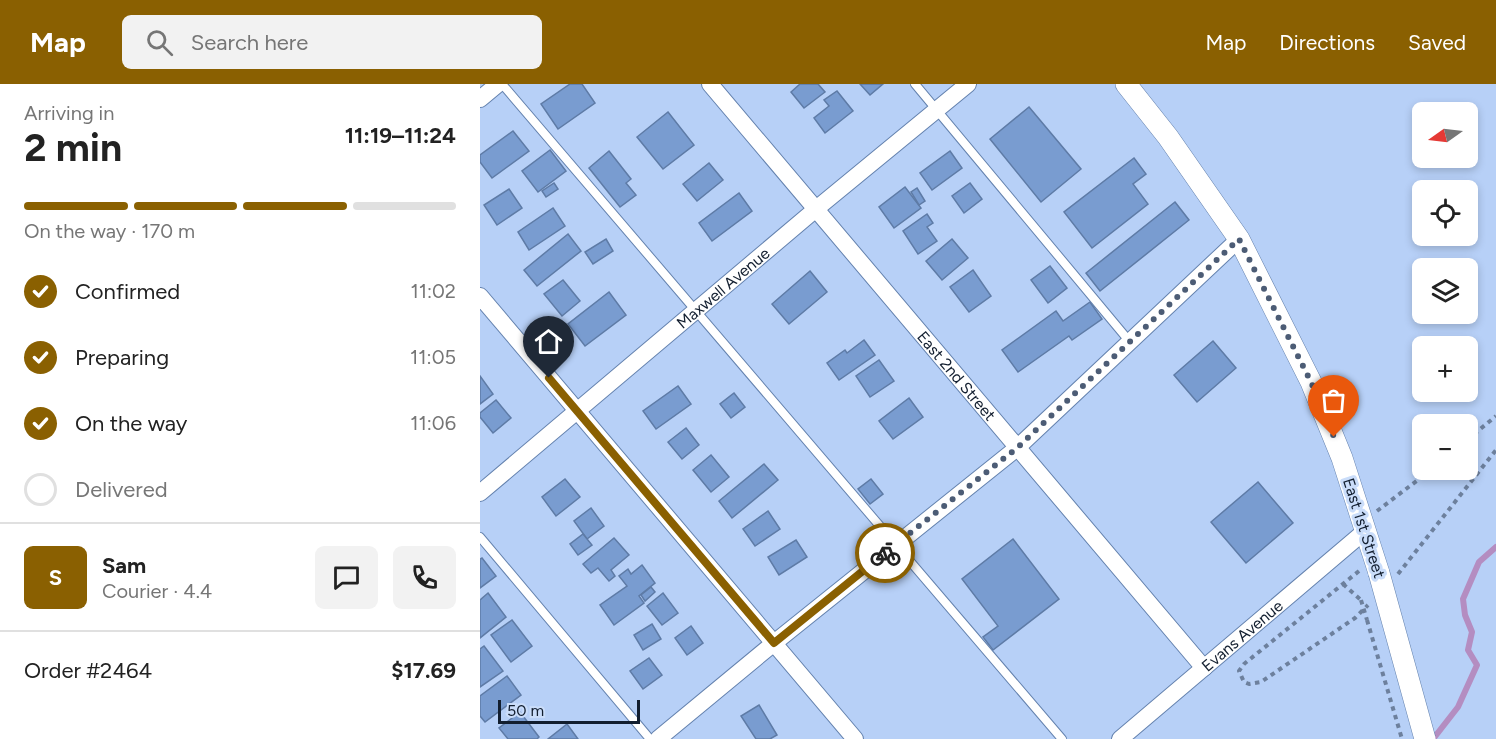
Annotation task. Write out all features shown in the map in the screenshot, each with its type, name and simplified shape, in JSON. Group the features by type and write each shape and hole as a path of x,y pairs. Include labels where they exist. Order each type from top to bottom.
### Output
{"street":[{"path":"480,99 500,84"},
{"name":"East 2nd Street","path":"710,84 1204,668"},
{"name":"Maxwell Avenue","path":"480,493 816,208 968,84"},
{"name":"East 1st Street","path":"1126,84 1168,136 1239,239 1311,382 1342,458 1364,527 1386,577 1425,739"},
{"path":"658,739 1017,448 1239,239"},
{"path":"480,296 855,739"},
{"name":"Evans Avenue","path":"1120,739 1364,527"}],"lane":[{"path":"500,84 1062,739"},
{"path":"915,84 1130,342"},
{"path":"480,537 650,739"}],"path":[{"path":"1478,431 1496,416"},
{"path":"1386,577 1407,565 1496,450"},
{"path":"1364,527 1419,480"},
{"path":"1370,603 1355,618 1261,682 1250,684 1244,681 1239,674 1244,664 1343,584 1361,600 1367,620 1401,739"}],"building":[{"path":"570,84 582,84 595,103 558,129 541,104"},
{"path":"800,84 818,84 825,92 804,108 791,92"},
{"path":"860,84 883,84 870,95"},
{"path":"837,91 853,111 825,133 814,118 829,106 824,100"},
{"path":"1029,107 1081,169 1041,202 990,139"},
{"path":"668,112 694,145 663,169 637,137"},
{"path":"513,131 529,151 492,178 480,162 480,155"},
{"path":"550,150 566,171 538,192 522,171"},
{"path":"609,151 631,179 626,183 636,195 620,207 589,168"},
{"path":"950,151 962,168 932,190 920,173"},
{"path":"1134,158 1146,174 1133,184 1148,204 1092,248 1064,212"},
{"path":"709,163 723,180 697,201 683,184"},
{"path":"554,183 558,189 546,197 542,191"},
{"path":"970,183 982,199 964,213 952,196"},
{"path":"905,187 921,208 894,228 879,207"},
{"path":"917,188 925,201 919,205 911,192"},
{"path":"509,189 522,208 497,225 484,205"},
{"path":"739,193 752,211 712,241 699,223"},
{"path":"1175,202 1189,220 1100,291 1086,273"},
{"path":"553,208 565,226 529,250 518,232"},
{"path":"927,214 933,223 927,227 937,241 918,254 903,231"},
{"path":"568,234 581,251 537,286 524,270"},
{"path":"606,239 613,251 593,264 585,252"},
{"path":"952,239 968,258 942,280 926,261"},
{"path":"1050,266 1067,288 1048,303 1031,280"},
{"path":"973,270 991,296 969,312 950,287"},
{"path":"810,271 827,292 789,324 772,304"},
{"path":"563,280 580,301 562,316 544,294"},
{"path":"609,292 626,315 585,346 568,324"},
{"path":"1090,302 1102,319 1072,340 1069,336 1018,372 1002,350 1056,311 1063,321"},
{"path":"864,340 875,355 839,380 827,363 845,350 847,353"},
{"path":"1213,341 1236,368 1197,402 1174,375"},
{"path":"879,360 894,381 870,397 856,376"},
{"path":"480,376 493,394 480,404"},
{"path":"678,386 691,404 656,429 643,411"},
{"path":"734,393 745,407 731,418 720,404"},
{"path":"909,398 923,417 893,439 879,421"},
{"path":"496,400 511,418 493,433 480,417 480,413"},
{"path":"686,428 699,445 682,459 668,442"},
{"path":"711,455 729,477 711,492 693,470"},
{"path":"764,464 778,480 732,518 719,501"},
{"path":"565,479 580,497 556,516 542,497"},
{"path":"871,479 883,494 870,504 858,489"},
{"path":"1258,482 1293,523 1246,563 1211,522"},
{"path":"591,508 604,526 587,539 574,521"},
{"path":"768,511 780,529 755,546 743,529"},
{"path":"583,534 592,545 578,555 570,544"},
{"path":"614,538 629,555 611,570 615,576 609,581 598,568 591,573 583,564"},
{"path":"1013,539 1059,599 993,650 983,637 998,626 962,579"},
{"path":"796,540 807,557 779,575 768,557"},
{"path":"482,558 496,576 480,588 480,559"},
{"path":"642,565 655,583 639,596 644,603 614,625 600,605 627,586 619,576 628,569 631,574"},
{"path":"651,587 655,592 645,601 641,595"},
{"path":"488,593 506,617 480,638 480,600"},
{"path":"663,593 678,613 662,625 647,606"},
{"path":"512,620 532,646 511,662 491,635"},
{"path":"652,624 661,639 643,650 634,635"},
{"path":"691,626 703,643 687,655 675,638"},
{"path":"484,646 503,671 480,687 480,649"},
{"path":"649,658 662,675 643,689 630,671"},
{"path":"507,676 521,695 485,722 480,716 480,696"},
{"path":"759,705 777,735 770,739 756,739 741,716"},
{"path":"520,712 539,737 537,739 508,739 499,728"},
{"path":"567,724 578,739 548,739"}],"waterway":[{"path":"1433,739 1458,707 1477,665 1468,650 1472,632 1465,615 1463,599 1479,562 1496,547"}],"way so far":[{"path":"885,553 1017,448 1239,239 1311,382 1334,437"}],"route":[{"path":"549,378 774,643 885,553"}]}
